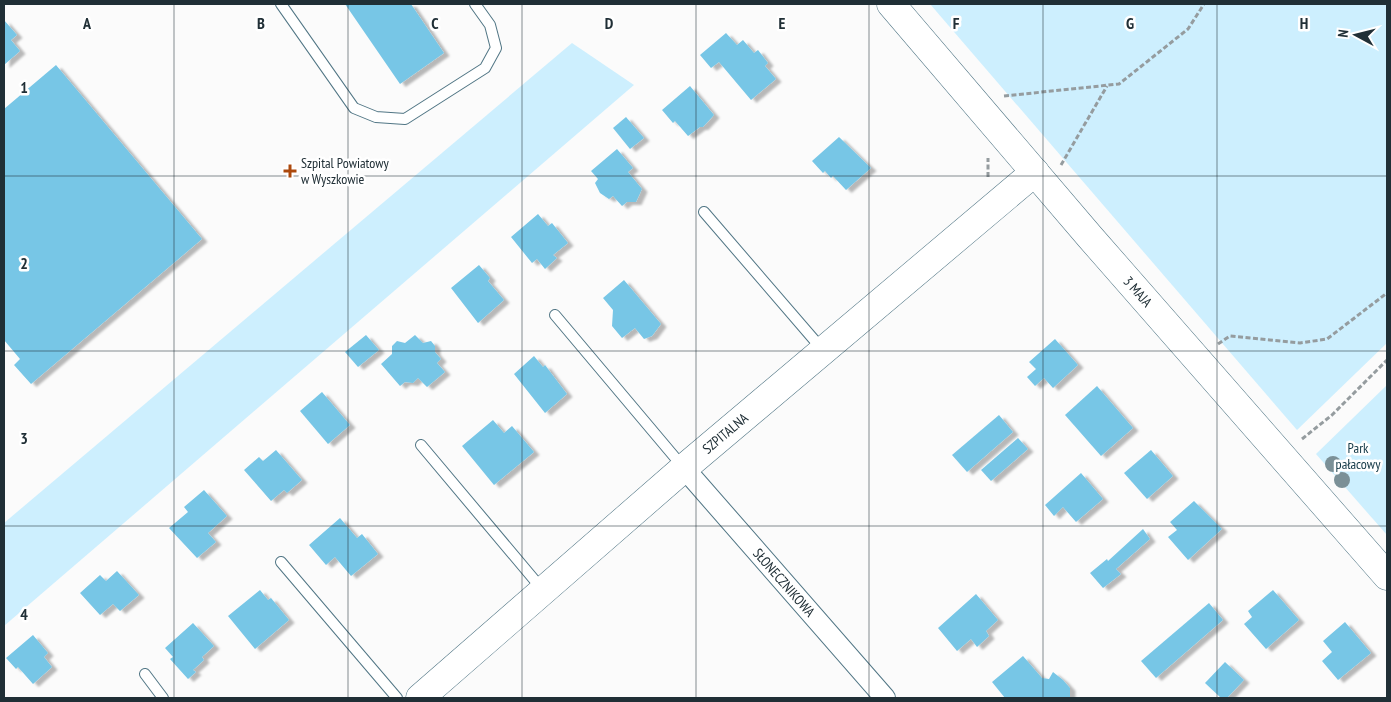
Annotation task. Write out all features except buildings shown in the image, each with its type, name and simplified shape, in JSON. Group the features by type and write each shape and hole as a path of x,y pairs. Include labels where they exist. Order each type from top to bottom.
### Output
{"street":[{"name":"3 MAJA","path":"891,4 1038,177 1387,576"},
{"name":"SZPITALNA","path":"420,698 684,468 823,350 1038,177"},
{"name":"SŁONECZNIKOWA","path":"684,468 885,698"}],"lane":[{"path":"281,4 354,108 376,118 406,119 485,68 496,48 490,25 475,4"},
{"path":"704,212 823,350"},
{"path":"555,315 684,468"},
{"path":"421,445 543,590"},
{"path":"281,562 397,698"},
{"path":"145,674 163,698"}],"path":[{"path":"984,113 1004,96 1119,84 1188,29 1204,4"},
{"path":"1038,177 1060,167 1107,86"},
{"path":"1196,358 1230,336 1300,343 1326,339 1387,293"},
{"path":"1282,456 1332,415 1387,360"}],"green space":[{"path":"930,4 1387,4 1387,343 1297,430"},
{"path":"572,43 634,85 4,626 4,523"},
{"name":"Park pałacowy","path":"1387,385 1387,535 1316,454"}],"place":[{"name":"Szpital Powiatowy w Wyszkowie","path":"290,171"}]}
